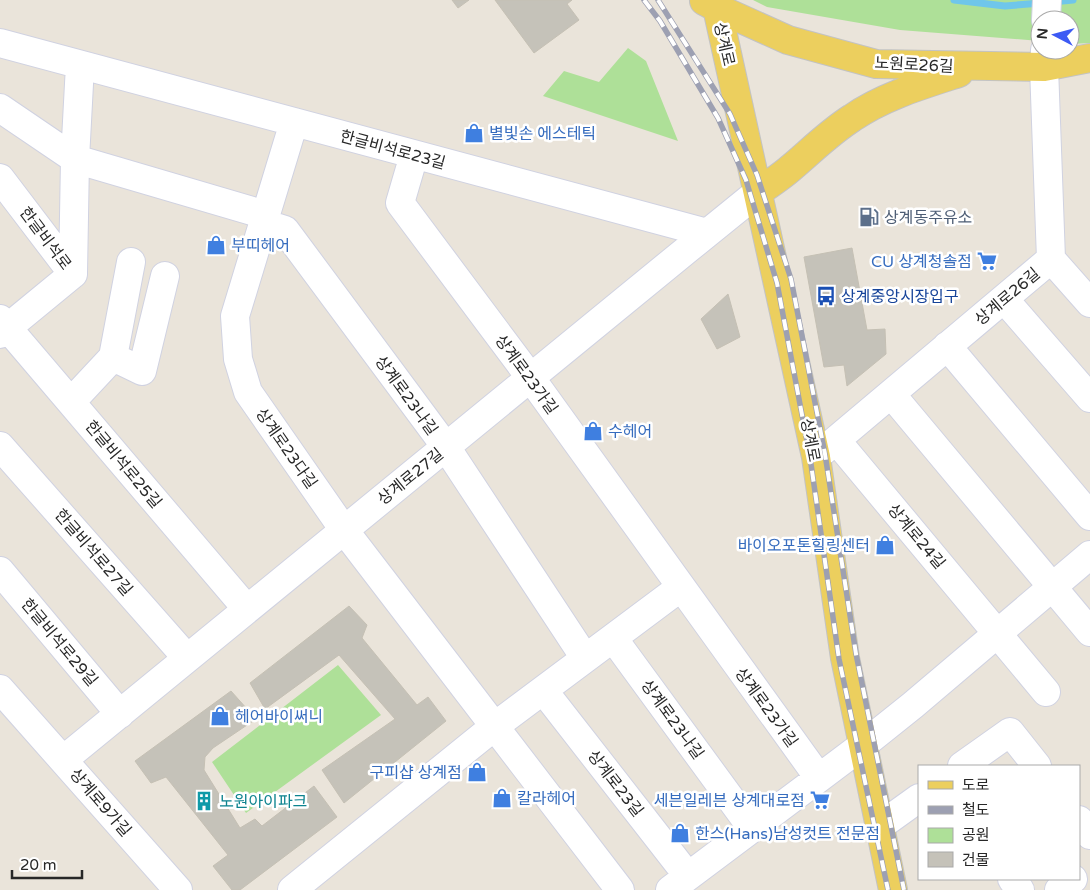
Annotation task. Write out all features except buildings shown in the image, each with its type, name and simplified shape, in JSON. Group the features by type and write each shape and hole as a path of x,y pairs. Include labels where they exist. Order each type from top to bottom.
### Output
{"main road":[{"name":"노원로26길","path":"710,4 788,40 876,64 980,66 1030,60"},
{"name":"상계로","path":"710,4 758,192 816,458 845,658 893,890"},
{"path":"758,192 791,168 831,133 852,118 877,104 913,88 980,66"}],"street":[{"name":"한글비석로23길","path":"0,43 707,233"},
{"name":"상계로26길","path":"816,458 1052,259 1044,60"},
{"path":"2,327 73,274 75,159 80,65"},
{"name":"상계로23나길","path":"0,108 75,159 264,219 285,230 446,447 585,658"},
{"name":"상계로23다길","path":"294,122 235,316 238,359 248,392 344,530 620,890"},
{"name":"상계로23가길","path":"414,155 400,203 530,377 819,778"},
{"name":"한글비석로","path":"0,178 73,274"},
{"name":"상계로27길","path":"63,760 758,192"},
{"path":"1052,259 1090,303"},
{"path":"71,402 113,357 131,262"},
{"path":"113,357 142,371 165,276"},
{"path":"1004,299 1090,398"},
{"name":"한글비석로25길","path":"2,327 71,402 247,609"},
{"path":"947,346 1090,516"},
{"path":"891,394 1051,588 1090,632"},
{"name":"상계로24길","path":"836,440 1046,692"},
{"name":"한글비석로27길","path":"0,446 187,658"},
{"path":"863,745 1090,556"},
{"name":"한글비석로29길","path":"0,571 120,714"},
{"path":"292,890 494,726 681,587"},
{"name":"상계로23나길","path":"613,638 752,828"},
{"name":"상계로9가길","path":"0,689 178,890"},
{"name":"상계로23길","path":"543,690 679,883 863,745"},
{"path":"963,765 1010,732 1036,765"},
{"path":"880,826 918,799"},
{"path":"1080,821 1090,835"},
{"path":"1080,874 1090,865"}],"green space":[{"path":"753,0 1090,0 1090,43 1080,44 1080,10 1030,10 1030,40 900,30 767,7"},
{"path":"628,48 646,61 678,141 543,96 564,71 599,82"},
{"path":"338,665 381,715 246,813 212,762"}],"waterway":[{"path":"954,0 1005,6 1041,3"},
{"path":"1052,2 1073,0"}],"railway":[{"path":"644,0 660,21 718,118 746,180 777,283 810,457 839,659 888,890"},
{"path":"658,0 730,114 757,175 791,279 825,454 856,654 904,890"}],"place":[{"name":"별빛손 에스테틱","path":"474,133"},
{"name":"상계동주유소","path":"869,217"},
{"name":"부띠헤어","path":"216,245"},
{"name":"CU 상계청솔점","path":"987,261"},
{"name":"상계중앙시장입구","path":"826,296"},
{"name":"수헤어","path":"593,431"},
{"name":"바이오포톤힐링센터","path":"885,545"},
{"name":"헤어바이써니","path":"220,716"},
{"name":"구피샵 상계점","path":"477,772"},
{"name":"칼라헤어","path":"502,798"},
{"name":"세븐일레븐 상계대로점","path":"820,800"},
{"name":"노원아이파크","path":"204,801"},
{"name":"한스(Hans)남성컷트 전문점","path":"680,833"}]}
